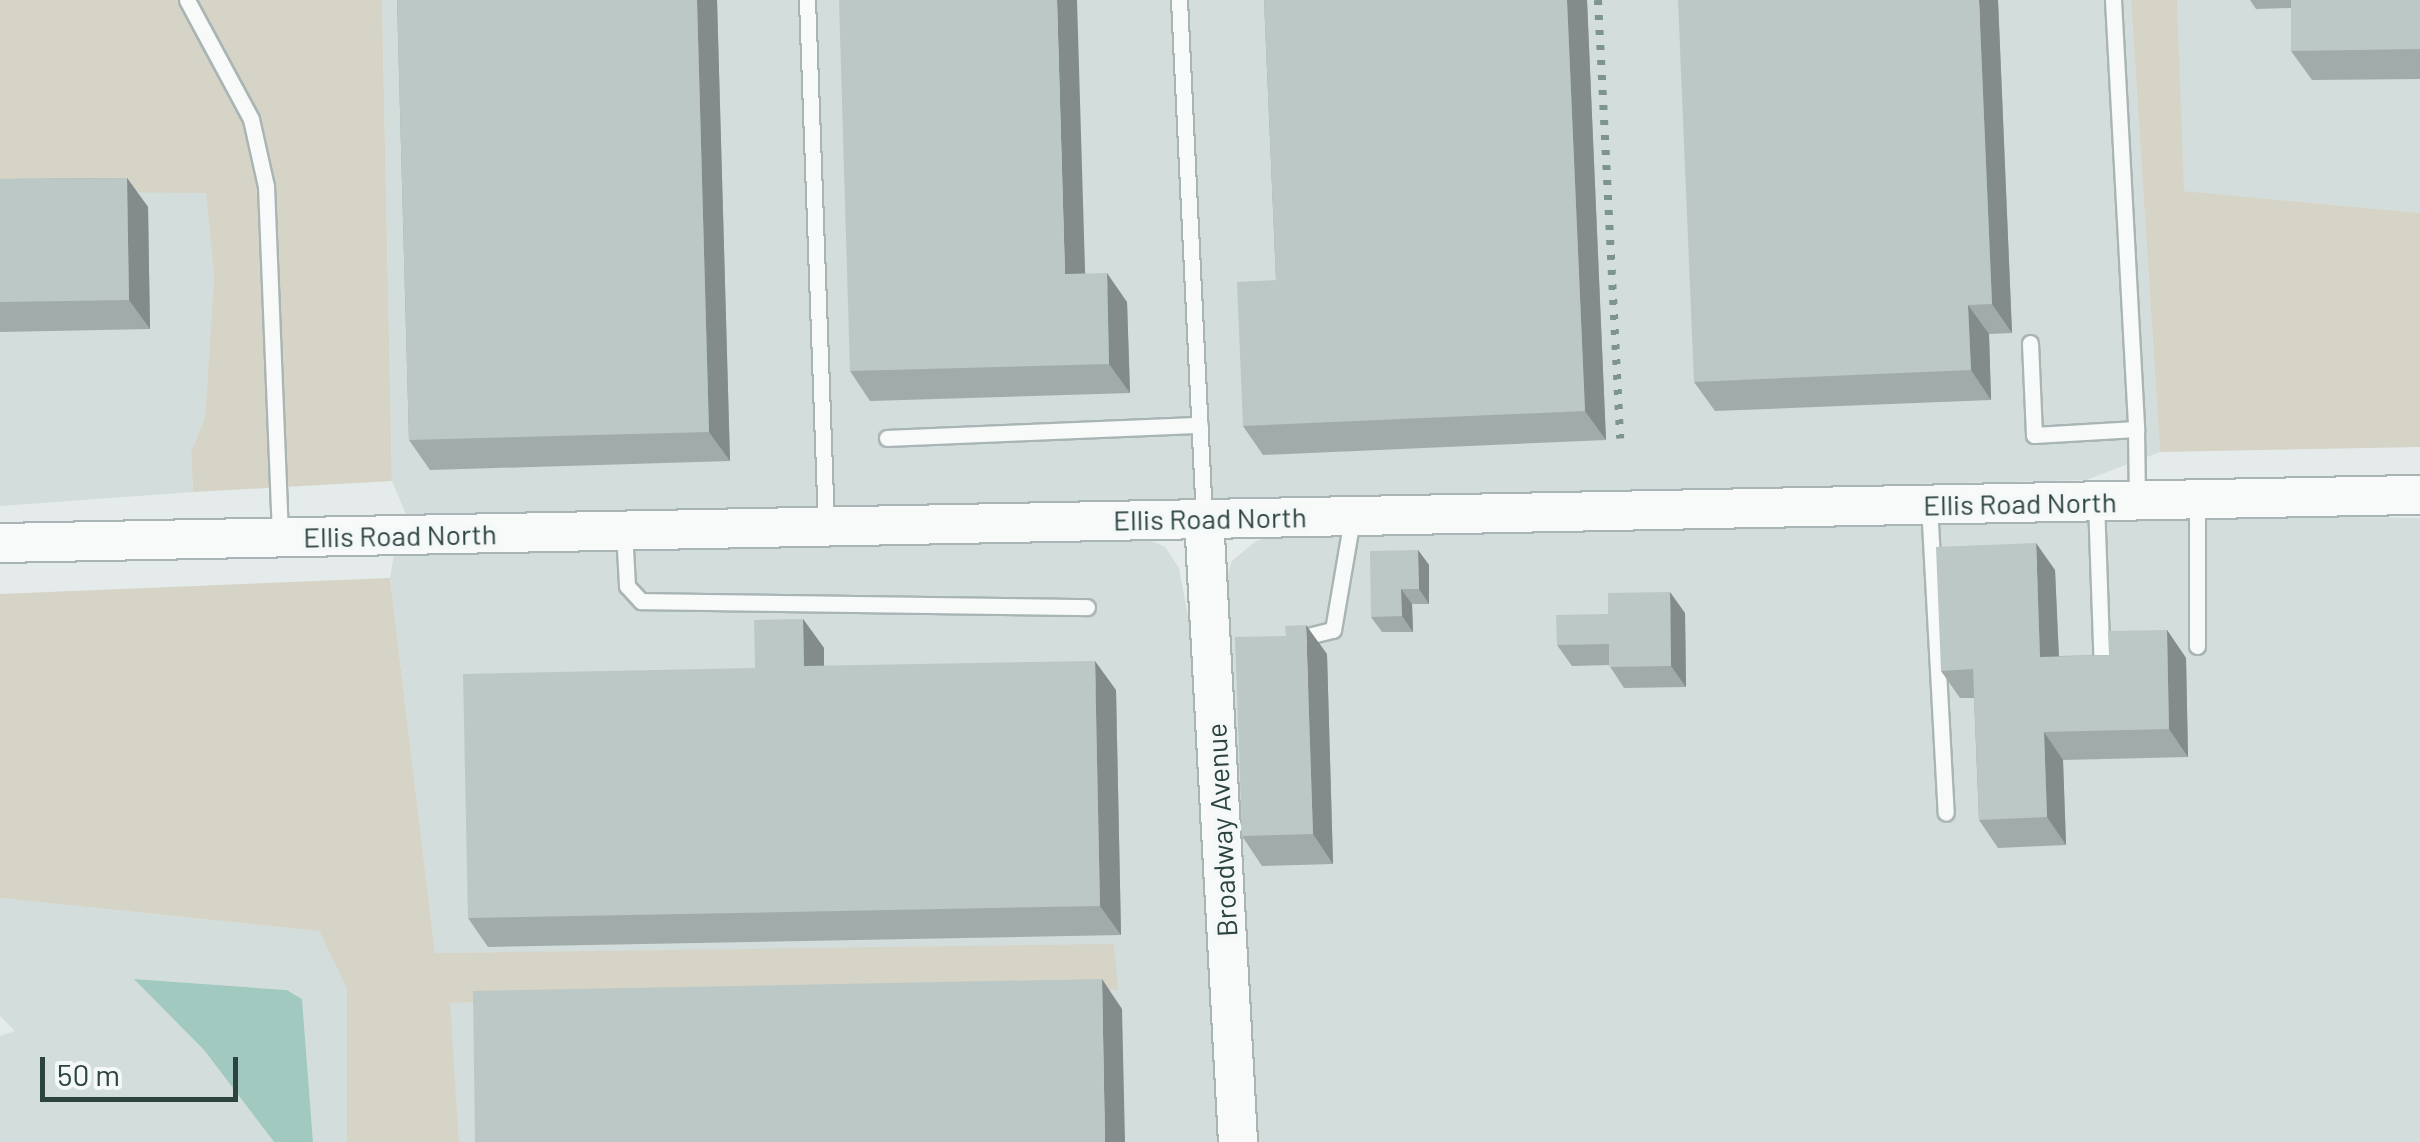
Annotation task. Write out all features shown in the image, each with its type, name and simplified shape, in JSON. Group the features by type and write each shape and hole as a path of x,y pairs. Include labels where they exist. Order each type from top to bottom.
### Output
{"street":[{"name":"Ellis Road North","path":"0,543 2420,495"},
{"name":"Broadway Avenue","path":"1204,518 1238,1142"}],"lane":[{"path":"187,0 251,120 266,186 280,537"},
{"path":"807,0 826,526"},
{"path":"1179,0 1204,518"},
{"path":"2112,0 2137,500"},
{"path":"2030,343 2034,435 2136,429"},
{"path":"886,438 1200,425"},
{"path":"2196,499 2197,646"},
{"path":"2096,501 2102,672"},
{"path":"1929,504 1946,813"},
{"path":"1274,639 1316,639 1333,630 1352,515"},
{"path":"624,530 627,586 641,601 1087,608"}],"shaded area":[{"path":"0,0 382,0 392,481 193,492 191,452 205,418 214,276 206,193 0,191"},
{"path":"382,0 2131,0 2160,452 2086,480 408,519 392,481"},
{"path":"2131,0 2177,0 2184,191 2420,213 2420,447 2160,452"},
{"path":"2177,0 2420,0 2420,213 2183,191"},
{"path":"0,191 206,192 214,276 205,418 191,452 193,492 0,506"},
{"path":"2060,513 2420,518 2420,1142 1251,1142 1224,585 1232,561 1256,541 1275,535"},
{"path":"1133,533 1165,547 1179,568 1198,672 1220,1142 459,1142 449,1003 1117,990 1114,945 435,953 390,578 395,549"},
{"path":"390,578 435,953 1114,944 1118,990 450,1003 459,1142 347,1142 347,989 319,931 0,898 0,594"},
{"path":"0,898 319,931 347,989 347,1142 313,1142 302,999 287,990 136,979 204,1050 274,1142 0,1142 0,1036 15,1031 0,1016"},
{"path":"134,979 287,990 302,999 313,1142 274,1142 204,1050"}],"building":[{"path":"397,0 697,0 709,432 409,440"},
{"path":"839,0 1057,0 1065,274 1107,273 1109,364 850,371"},
{"path":"1264,0 1567,0 1585,411 1243,426 1237,282 1276,280"},
{"path":"1678,0 1979,0 1992,304 1968,305 1971,370 1694,382"},
{"path":"2291,0 2420,0 2420,49 2291,51"},
{"path":"127,178 129,300 0,302 0,179"},
{"path":"2036,543 2040,657 2109,655 2108,631 2167,630 2169,729 2044,732 2047,817 1979,820 1973,669 1941,671 1936,547"},
{"path":"1418,550 1419,589 1401,589 1402,616 1371,617 1370,551"},
{"path":"1670,592 1671,666 1609,667 1609,644 1557,645 1556,615 1608,614 1608,593"},
{"path":"803,619 804,666 1095,661 1100,906 468,918 463,674 755,668 754,620"},
{"path":"1306,625 1313,834 1242,836 1235,637 1286,636 1285,626"},
{"path":"1102,979 1105,1142 475,1142 473,991"}],"railway":[{"path":"1598,0 1620,438"}]}
